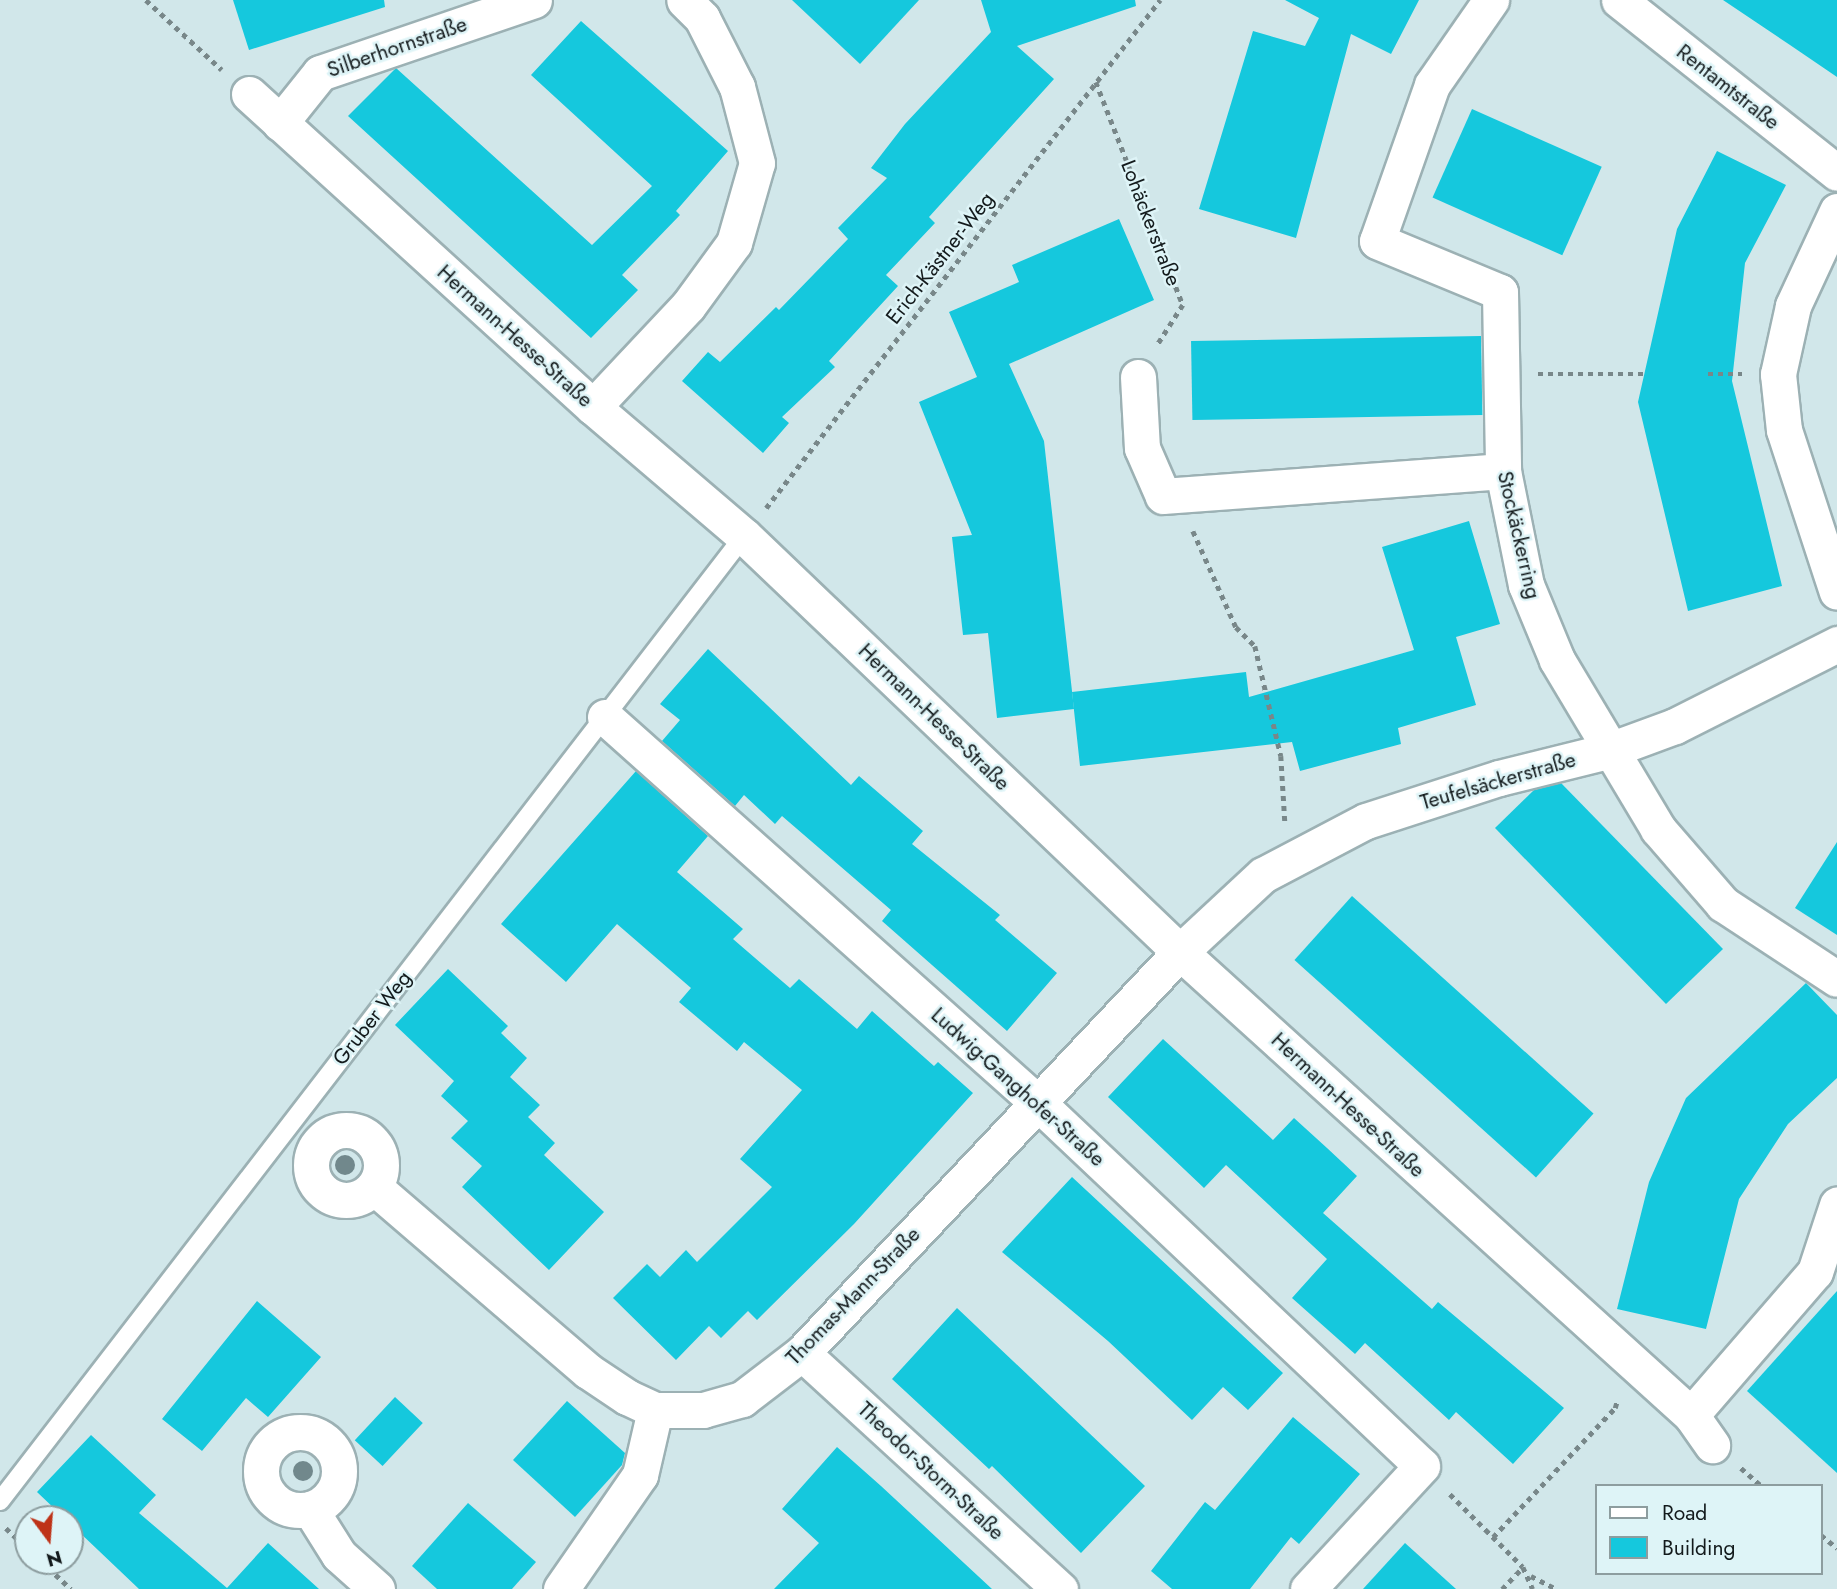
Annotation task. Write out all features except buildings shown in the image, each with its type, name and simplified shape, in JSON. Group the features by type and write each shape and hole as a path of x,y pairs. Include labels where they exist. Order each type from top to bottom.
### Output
{"street":[{"name":"Silberhornstraße","path":"280,123 320,73 534,0"},
{"path":"593,407 688,306 734,243 757,163 737,87 702,18 684,0"},
{"name":"Stockäckerring","path":"1491,0 1432,85 1377,241 1500,292 1503,471 1526,585 1557,660 1607,751 1658,828 1723,904 1837,979"},
{"name":"Rentamtstraße","path":"1619,0 1837,173"},
{"name":"Hermann-Hesse-Straße","path":"249,94 593,407 744,536 1180,952 1691,1415 1712,1445"},
{"path":"1837,211 1793,306 1778,374 1784,430 1837,592"},
{"path":"1138,377 1142,448 1163,496 1503,471"},
{"name":"Teufelsäckerstraße","path":"1180,952 1263,876 1366,821 1499,778 1607,751 1675,726 1837,644"},
{"name":"Ludwig-Ganghofer-Straße","path":"605,717 1038,1103 1422,1466"},
{"name":"Thomas-Mann-Straße","path":"655,1410 703,1410 742,1399 802,1353 1180,952"},
{"path":"374,1187 588,1371 655,1410 639,1475 561,1589"},
{"path":"1691,1415 1815,1272 1837,1205"},
{"name":"Theodor-Storm-Straße","path":"802,1353 1060,1589"},
{"path":"1308,1589 1422,1466"},
{"path":"310,1509 339,1555 377,1589"}],"lane":[{"name":"Gruber Weg","path":"0,1501 744,536"}],"path":[{"path":"146,0 249,94"},
{"name":"Erich-Kästner-Weg","path":"744,536 1160,0"},
{"name":"Lohäckerstraße","path":"1096,82 1183,305 1138,377"},
{"path":"1503,373 1646,374"},
{"path":"1187,494 1194,533 1236,627 1255,646 1281,756 1288,861"},
{"path":"1493,1537 1615,1408 1627,1359"},
{"path":"1422,1466 1523,1567 1530,1576 1533,1589"},
{"path":"0,1523 14,1536"},
{"path":"1823,1537 1837,1548"},
{"path":"1502,1589 1523,1567"},
{"path":"56,1575 71,1589"},
{"path":"1530,1576 1556,1589"}]}
